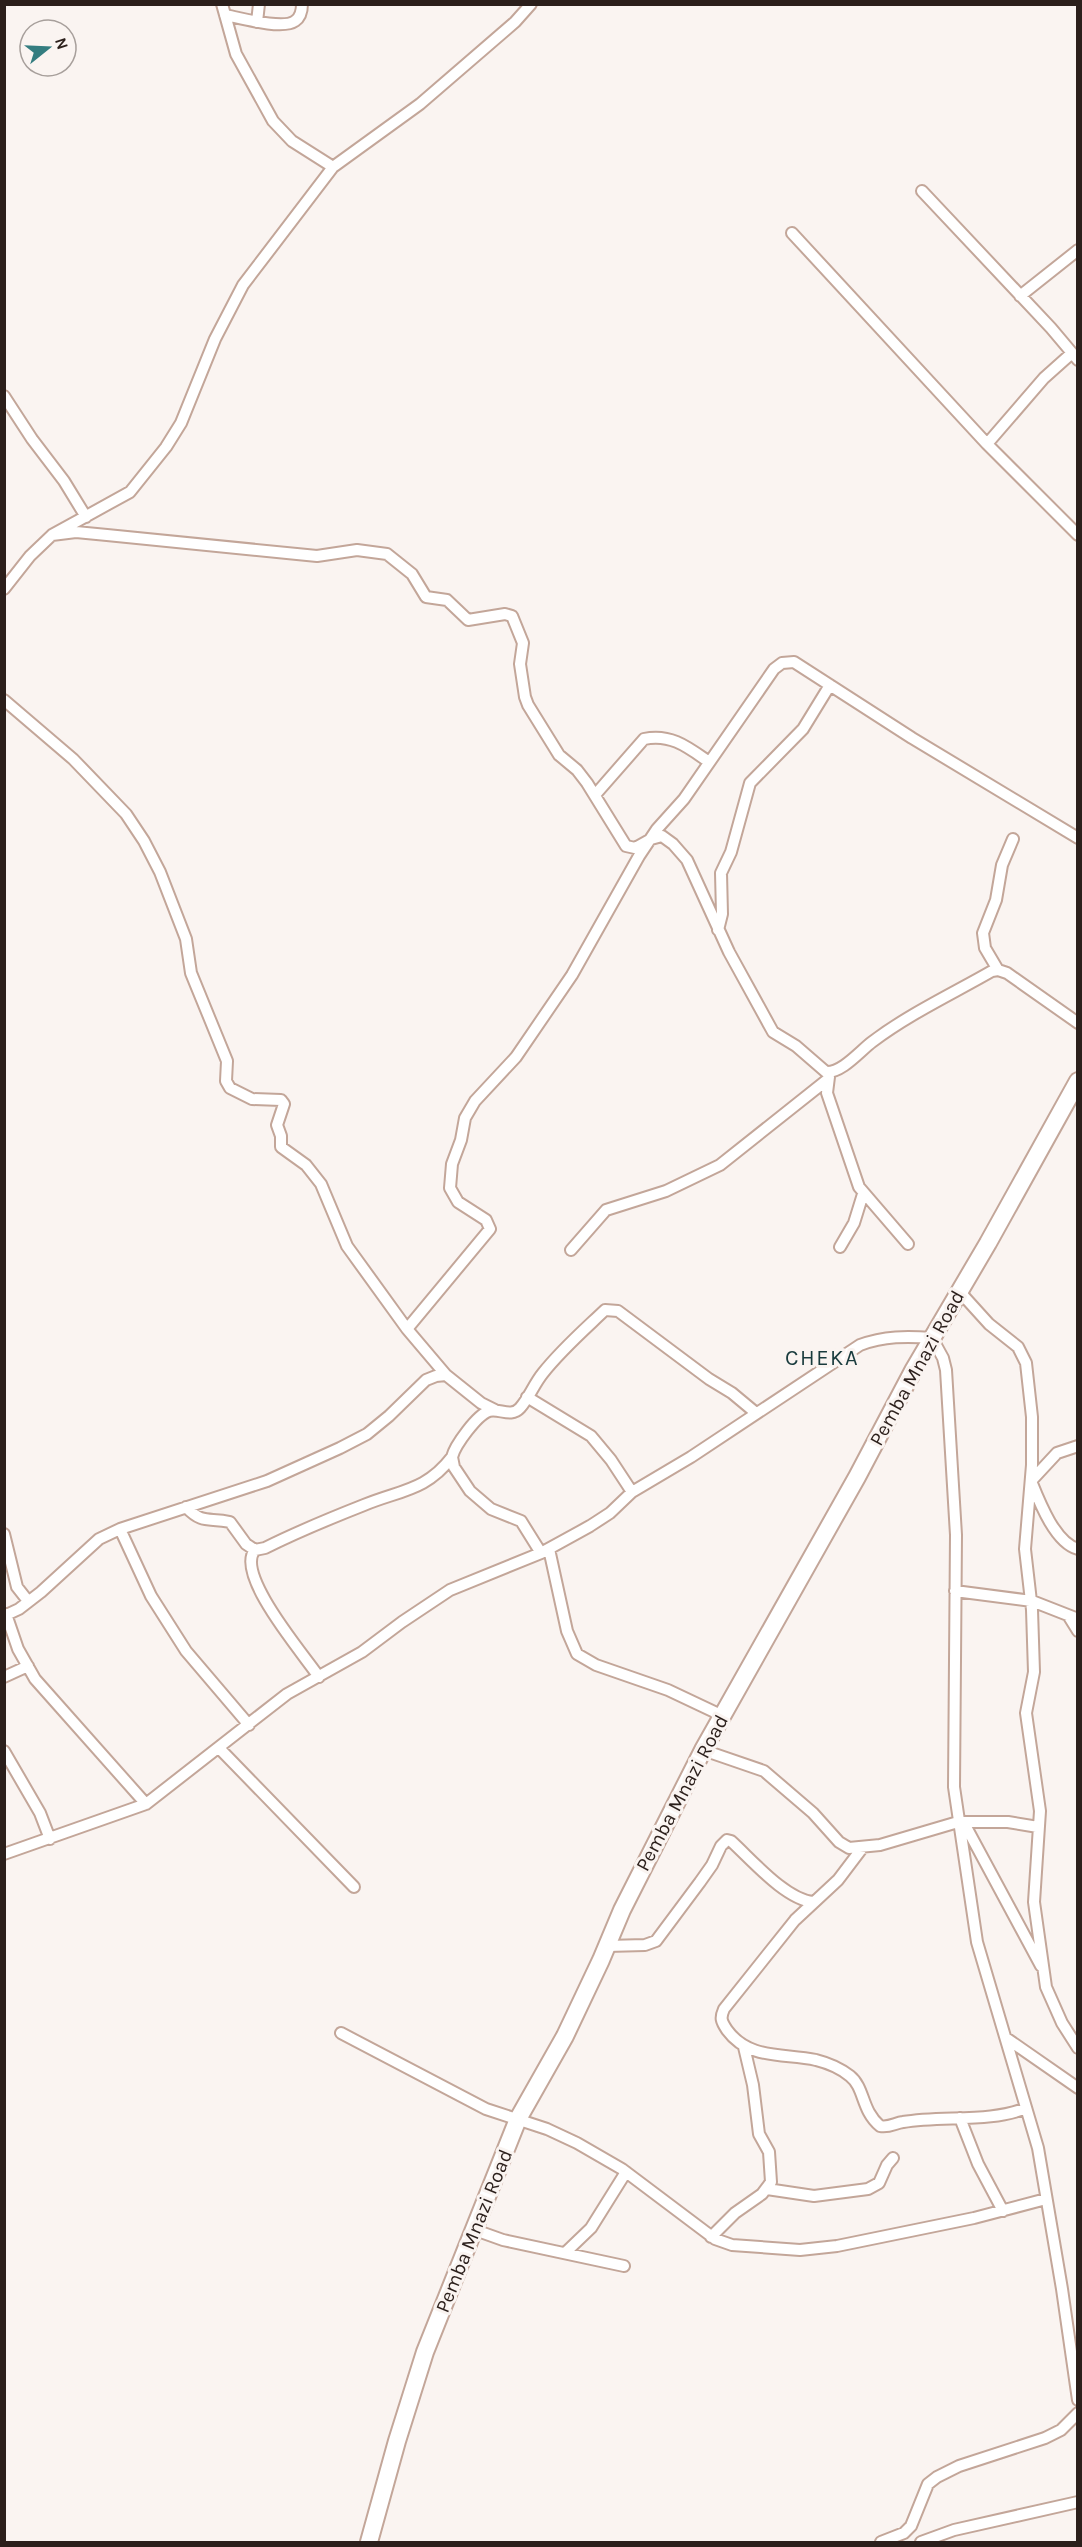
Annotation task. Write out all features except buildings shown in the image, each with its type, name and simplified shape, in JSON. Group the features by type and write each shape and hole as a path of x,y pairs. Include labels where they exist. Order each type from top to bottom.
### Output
{"main road":[{"name":"Pemba Mnazi Road","path":"369,2542 397,2442 426,2352 518,2119 565,2036 607,1946 621,1910 703,1750 1077,1081"}],"street":[{"path":"257,22 259,4"},
{"path":"224,10 257,22 293,23 298,19 303,4"},
{"path":"6,586 30,556 52,535 130,492 166,447 181,423 215,339 243,285 333,167 420,104 515,22 531,4"},
{"path":"224,10 236,54 273,121 292,141 333,167"},
{"path":"922,191 1075,356 1044,378 987,444"},
{"path":"792,233 987,444 1077,535"},
{"path":"1020,296 1077,250"},
{"path":"4,396 86,516"},
{"path":"52,535 76,532 317,556 357,550 390,555 412,574 426,597 447,600 465,618 473,620 505,614 512,616 523,643 520,664 525,697 559,755 576,770 595,795 626,846 635,848 651,838 665,837 687,860 748,991 773,1032 796,1046 829,1076"},
{"path":"407,1329 490,1229 486,1220 458,1202 450,1188 452,1164 462,1140 465,1118 475,1101 516,1057 572,975 606,910 651,838 684,799 774,669 782,663 794,663 1077,838"},
{"path":"718,930 722,914 721,873 731,852 750,783 803,729 830,685"},
{"path":"4,700 73,759 126,814 144,841 160,872 186,939 191,973 227,1061 226,1082 230,1088 252,1099 281,1100 284,1104 277,1125 281,1136 281,1147 306,1165 321,1184 347,1246 407,1329 446,1375 481,1403 495,1410 511,1413 519,1410 542,1373 605,1310 610,1309 618,1311 709,1379 732,1393 756,1413"},
{"path":"595,795 644,739 653,737 674,740 710,762"},
{"path":"1012,838 1002,865 996,900 983,933 984,948 998,970 1026,985 1077,1023"},
{"path":"571,1250 606,1210 666,1191 720,1165 829,1076 912,1016 992,971 998,970"},
{"path":"829,1076 827,1094 858,1187 908,1244"},
{"path":"840,1247 854,1223 863,1194"},
{"path":"960,1292 989,1324 1023,1354 1026,1363 1031,1405 1031,1481 1025,1549 1032,1601 1034,1672 1026,1713 1040,1804 1034,1902 1046,1987 1077,2048"},
{"path":"4,1854 146,1804 287,1694 362,1652 450,1590 545,1551 600,1520 632,1492 691,1457 860,1345 889,1338 910,1336 932,1338 943,1358 948,1381 956,1535 954,1787 977,1942 987,1983 1006,2038 1038,2148 1062,2289 1077,2400"},
{"path":"146,1804 49,1696 18,1649 5,1615 19,1609 90,1546 120,1529 267,1480 340,1448 366,1434 389,1416 426,1380 446,1375"},
{"path":"527,1397 591,1436 611,1460 632,1492"},
{"path":"186,1507 196,1516 207,1521 230,1522 246,1544 255,1550 265,1548 363,1505 408,1491 437,1474 452,1457 454,1450 479,1417 495,1410"},
{"path":"1031,1481 1057,1453 1077,1446"},
{"path":"452,1457 454,1467 470,1491 491,1509 521,1521 545,1551 567,1631 577,1654 596,1665 668,1690 723,1716"},
{"path":"1031,1481 1040,1504 1060,1536 1070,1547 1077,1549"},
{"path":"120,1529 151,1596 186,1651 249,1725"},
{"path":"4,1534 17,1587 28,1601"},
{"path":"255,1550 251,1557 252,1568 268,1608 319,1677"},
{"path":"955,1591 1032,1601 1073,1617 1077,1631"},
{"path":"4,1677 28,1666"},
{"path":"219,1748 354,1887"},
{"path":"703,1750 764,1771 813,1813 839,1842 849,1848 880,1845 961,1823 994,1821 1038,1827"},
{"path":"4,1752 40,1813 50,1839"},
{"path":"961,1823 1043,1970"},
{"path":"607,1946 645,1946 656,1941 706,1874 721,1846 727,1840 731,1841 790,1893 802,1900 813,1902"},
{"path":"711,2236 735,2213 767,2189 771,2173 769,2152 759,2134 753,2085 744,2047 722,2022 724,2009 781,1937 813,1902 838,1881 863,1847"},
{"path":"341,2033 486,2109 547,2129 577,2143 626,2172 711,2236 732,2245 800,2250 837,2246 1004,2211 1046,2199"},
{"path":"1006,2038 1077,2088"},
{"path":"744,2047 766,2053 819,2061 840,2070 856,2082 866,2110 880,2126 1018,2112 1026,2108"},
{"path":"960,2118 978,2164 1004,2211"},
{"path":"767,2189 814,2196 868,2189 879,2184 887,2165 893,2158"},
{"path":"566,2252 591,2228 626,2172"},
{"path":"475,2230 503,2240 624,2266"},
{"path":"881,2542 904,2533 911,2526 928,2484 937,2477 959,2466 1045,2439 1061,2430 1077,2413"},
{"path":"921,2542 962,2528 1077,2502"}],"district":[{"name":"CHEKA","path":"822,1358"}]}
